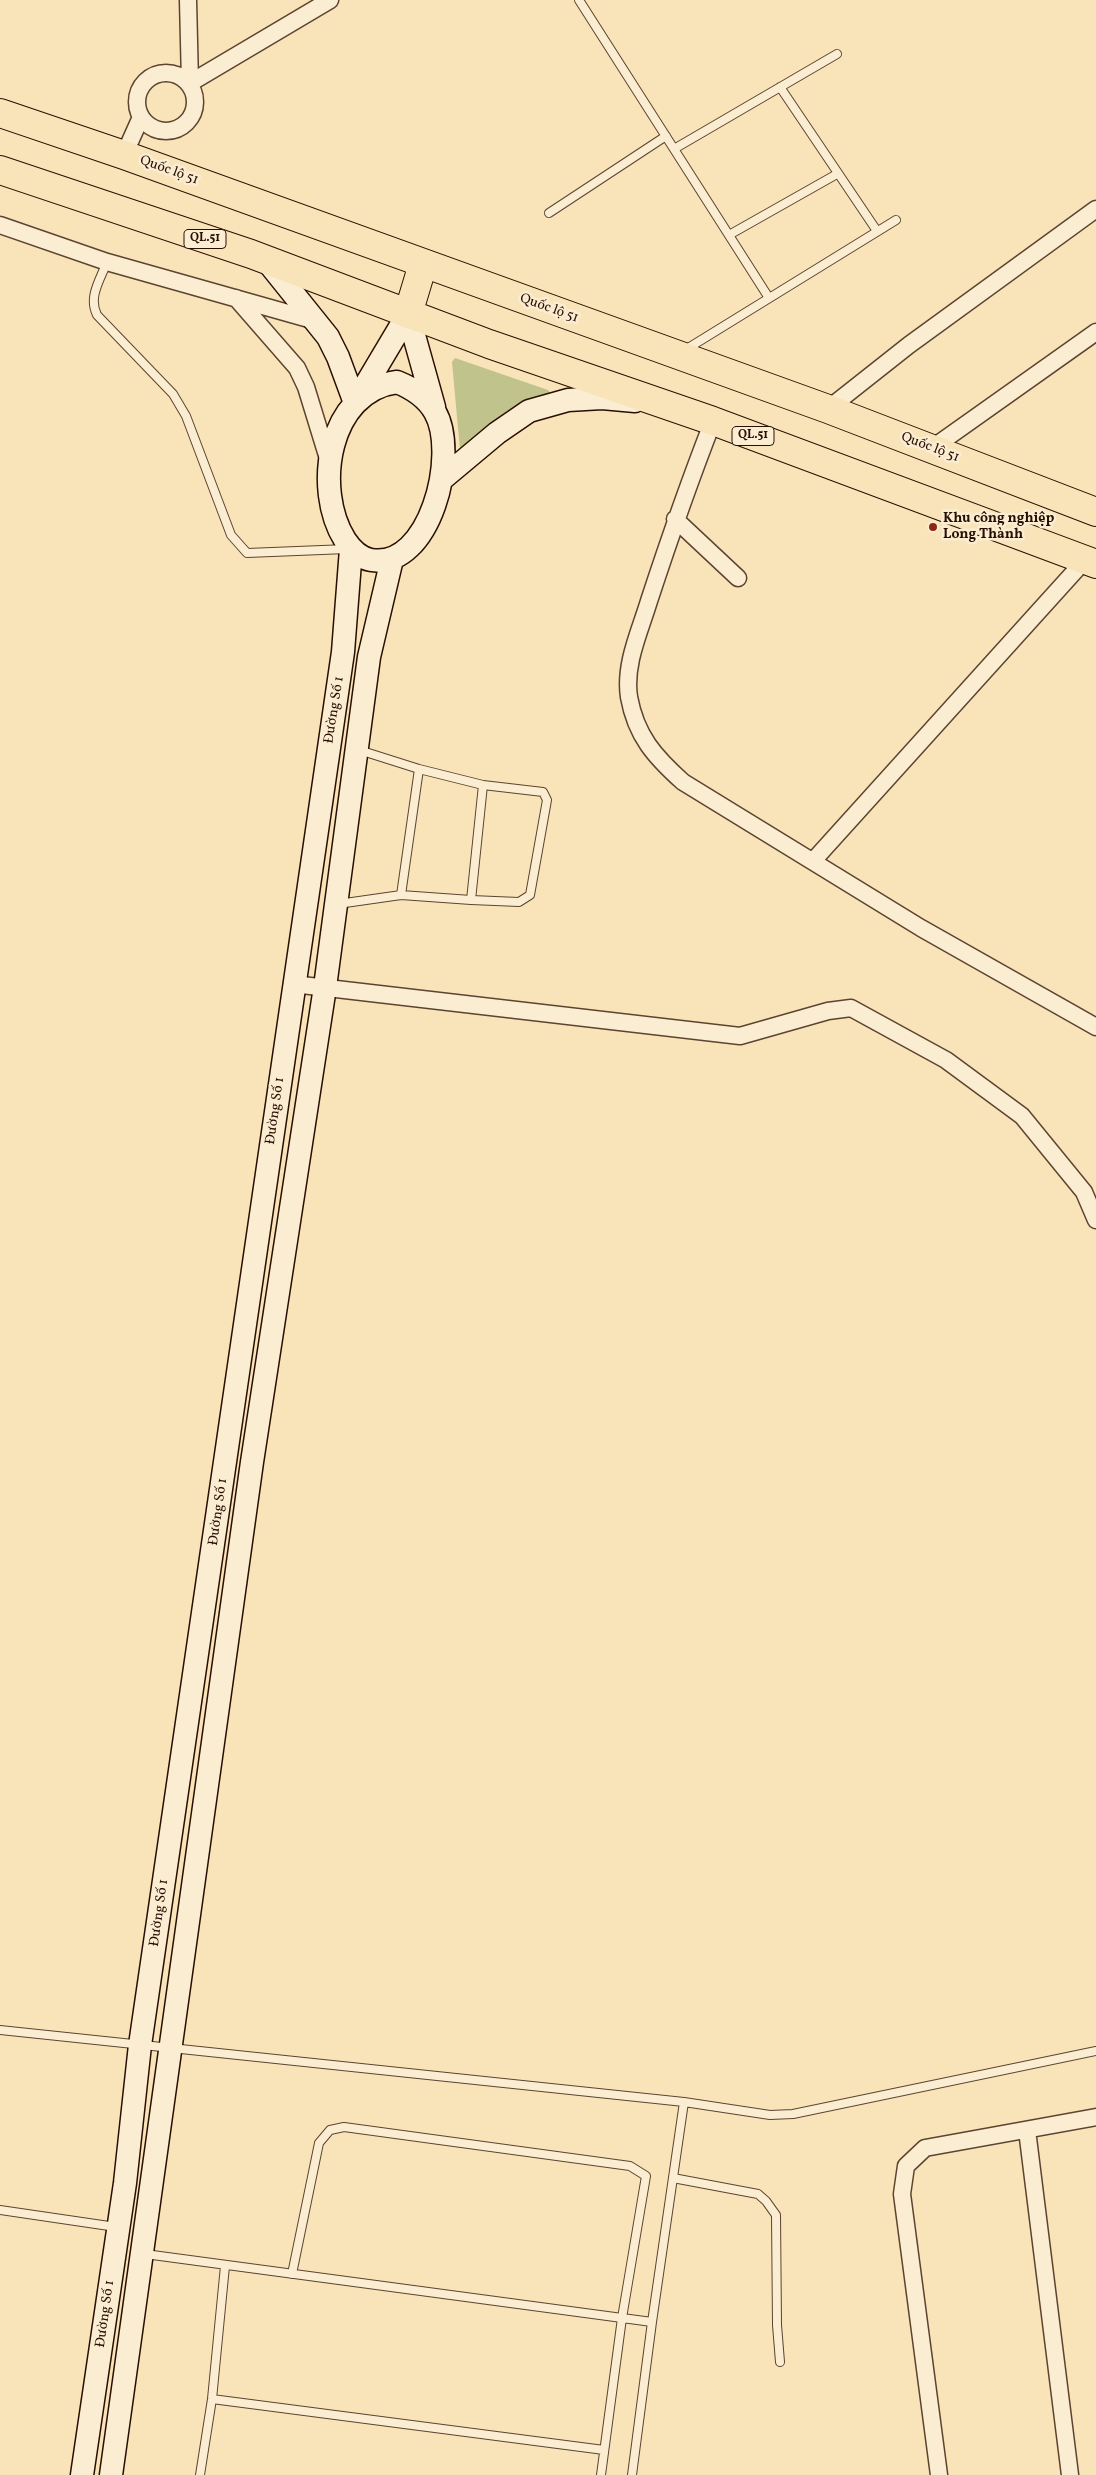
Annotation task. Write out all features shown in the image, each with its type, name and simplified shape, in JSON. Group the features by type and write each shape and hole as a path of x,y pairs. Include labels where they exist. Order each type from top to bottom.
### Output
{"highway":[{"name":"Quốc lộ 51","path":"0,113 124,155 828,409 1096,512"},
{"name":"QL.51","path":"0,170 268,261 408,314 714,421 1091,562"},
{"path":"408,314 423,264"}],"street":[{"path":"188,0 190,84 194,92 194,111 183,126 165,131 156,129 142,117 137,100 144,83 152,77 169,73 177,74 190,84"},
{"path":"190,84 328,0"},
{"path":"124,155 142,117"},
{"path":"828,409 909,345 1096,209"},
{"path":"0,225 107,262 317,321"},
{"path":"268,261 317,321 338,357 355,403"},
{"path":"236,298 297,368 306,386 330,462"},
{"path":"408,314 443,444 442,479 436,503 426,527 410,545 392,560 370,560 351,548 339,530 330,508 330,462 339,430 408,314"},
{"path":"931,449 1096,332"},
{"path":"355,403 376,387 397,382 417,393 435,413"},
{"path":"442,479 497,434 529,411 568,400 602,398 660,402"},
{"path":"714,421 675,519 630,662 629,696 639,729 657,759 683,782 922,928 1096,1027"},
{"path":"675,519 738,578"},
{"name":"Đường Số 1","path":"82,2475 118,2227 140,2045 343,652 351,548"},
{"name":"Đường Số 1","path":"111,2475 252,1462 325,987 369,657 392,560"},
{"path":"813,861 1091,562"},
{"path":"294,984 740,1036 828,1011 851,1008 946,1060 1022,1116 1084,1192 1096,1220"},
{"path":"939,2475 902,2194 906,2166 925,2148 1096,2117"},
{"path":"1027,2130 1070,2475"}],"lane":[{"path":"579,0 770,298"},
{"path":"674,148 837,54"},
{"path":"780,87 877,231"},
{"path":"549,213 666,136"},
{"path":"729,236 837,174"},
{"path":"677,355 896,220"},
{"path":"107,262 92,298 93,307 97,315 173,394 186,416 231,535 238,545 247,553 351,548"},
{"path":"336,904 401,894 519,902 530,895 547,800 543,792 483,785 419,769 357,749"},
{"path":"401,894 419,769"},
{"path":"471,900 483,785"},
{"path":"0,2030 684,2102 770,2115 793,2114 1096,2051"},
{"path":"632,2475 684,2102"},
{"path":"292,2274 319,2143 330,2130 344,2127 630,2166 641,2171 646,2176 622,2318 601,2475"},
{"path":"673,2178 758,2194 766,2201 776,2215 777,2325 780,2362"},
{"path":"0,2210 118,2227"},
{"path":"143,2254 652,2322"},
{"path":"200,2475 212,2399 225,2266"},
{"path":"212,2399 604,2450"}],"green space":[{"path":"455,358 548,390 551,394 460,450 452,362"}],"place":[{"name":"Khu công nghiệp Long Thành","path":"933,527"}]}
